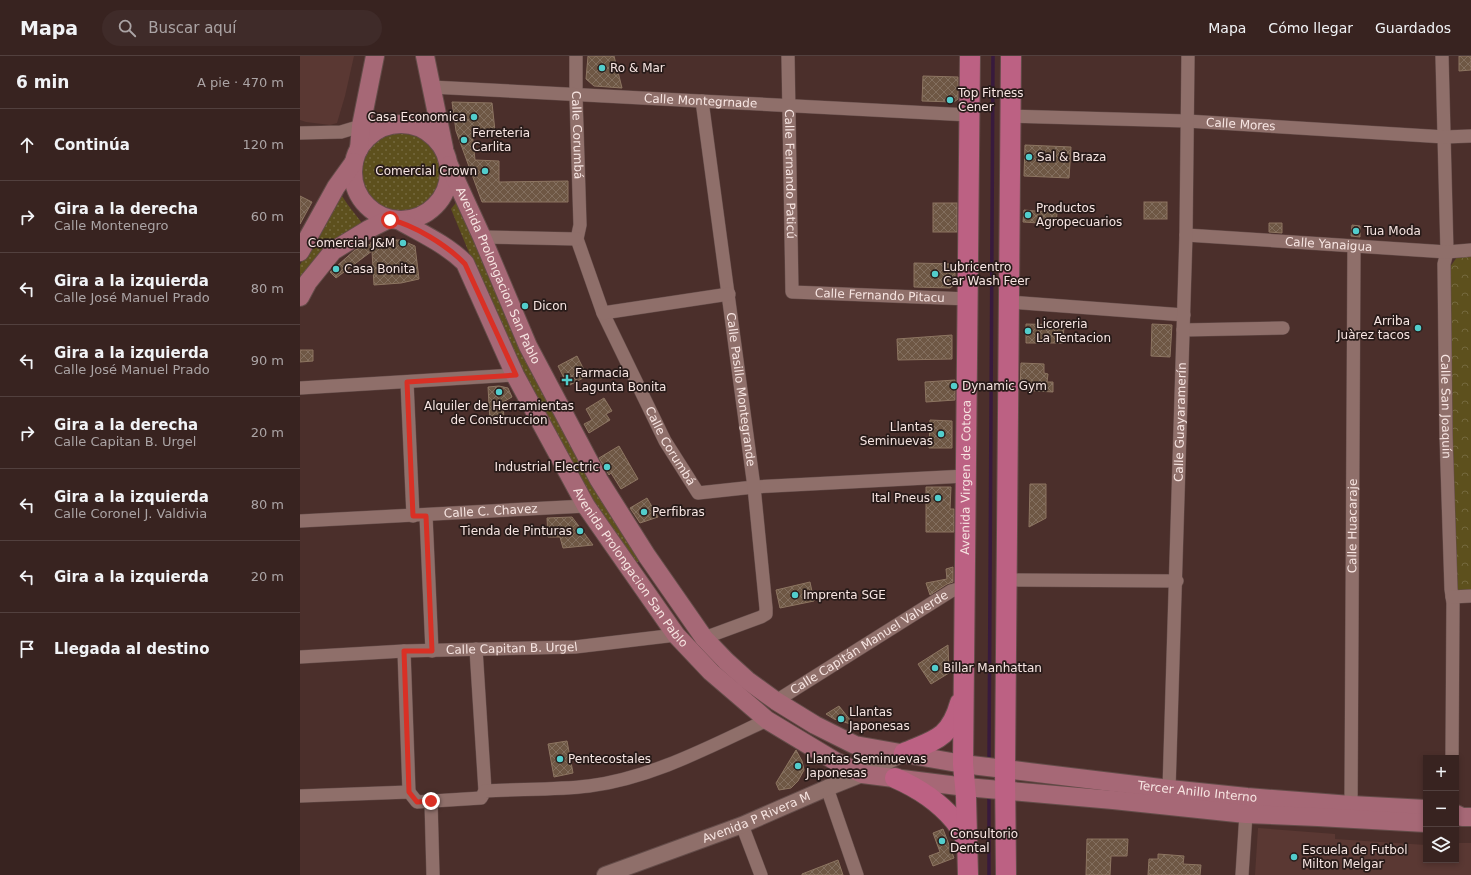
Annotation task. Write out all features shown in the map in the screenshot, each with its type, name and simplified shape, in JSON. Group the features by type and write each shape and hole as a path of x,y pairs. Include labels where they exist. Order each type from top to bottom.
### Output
{"main road":[{"path":"375,56 361,126 354,180 359,196 366,205 374,212 395,220"},
{"path":"300,297 308,282 333,251 369,229 395,220 411,220 422,216 439,202 447,187 450,176 425,56"},
{"name":"Avenida Virgen de Cotoca","path":"968,875 968,787 964,686 970,56"},
{"path":"1006,875 1002,770 1006,580 1011,56"},
{"path":"300,252 336,186 357,156 366,140 378,130 399,124 415,126 434,136 446,157"},
{"name":"Avenida Prolongacion San Pablo","path":"446,157 528,346 599,480 647,556 704,638 742,676 776,701 815,725 855,744 904,752 966,765"},
{"name":"Avenida Prolongacion San Pablo","path":"395,220 441,244 456,254 465,264 516,375 586,506 676,635 711,672 767,720 834,762 862,774 968,787"},
{"path":"629,568 640,566 645,562 647,556"},
{"path":"641,585 647,574 658,572"},
{"path":"904,752 938,738 948,730 956,718 964,686"},
{"name":"Tercer Anillo Interno","path":"966,765 1169,789 1351,806 1423,809"},
{"path":"895,778 913,786 937,802 955,821 968,842"},
{"name":"Tercer Anillo Interno","path":"968,787 1246,814 1423,823"},
{"path":"1072,796 1093,791 1163,798 1167,795 1169,789"},
{"path":"1246,814 1251,807 1318,810 1351,806"},
{"path":"1459,810 1471,810"},
{"path":"1318,817 1363,812 1423,815"},
{"path":"1459,816 1471,817"},
{"path":"1459,824 1471,825"}],"street":[{"name":"Calle Corumbá","path":"576,56 580,225 577,239 603,313 665,441 698,493 754,488 966,476"},
{"name":"Calle Fernando Paticú","path":"788,56 792,292"},
{"name":"Calle Guayaramerín","path":"1169,789 1177,581 1184,315 1188,56"},
{"name":"Calle San Joaquín","path":"1442,56 1447,252 1444,264 1446,434 1452,597 1452,755"},
{"name":"Calle Montegrnade","path":"431,87 576,96 788,104 970,114"},
{"name":"Calle Pasillo Montegrande","path":"702,101 754,488 766,608 766,614 761,617 704,638"},
{"name":"Calle Mores","path":"1010,116 1187,121 1445,137 1471,136"},
{"path":"300,133 341,132 361,126"},
{"name":"Calle Yanaigua","path":"1186,235 1447,252 1471,250"},
{"path":"482,237 577,239"},
{"name":"Calle Huacaraje","path":"1351,806 1354,247"},
{"name":"Calle Fernando Pitacu","path":"792,292 968,299"},
{"path":"603,313 729,294"},
{"path":"1009,302 1184,315"},
{"path":"1183,330 1283,328"},
{"path":"300,388 516,375"},
{"path":"407,382 432,651"},
{"name":"Calle C. Chavez","path":"300,521 420,516 586,506"},
{"path":"1006,580 1177,581"},
{"name":"Calle Capitán Manuel Valverde","path":"776,701 951,591 965,588"},
{"path":"1452,597 1471,596"},
{"name":"Calle Capitan B. Urgel","path":"300,657 404,651 576,646 676,635"},
{"path":"404,651 409,792 417,802 481,798 486,791 476,649"},
{"path":"486,791 590,786 633,776 692,755 767,720"},
{"name":"Avenida P Rivera M","path":"606,875 742,824 862,774 904,752"},
{"path":"826,788 857,875"},
{"path":"300,796 409,792"},
{"path":"431,801 433,875"},
{"path":"1242,875 1246,814"},
{"path":"742,824 761,875"}],"shaded area":[{"path":"300,56 354,56 337,123 330,125 300,120"},
{"path":"1258,828 1335,834 1335,839 1423,845 1423,863 1459,863 1459,843 1471,843 1471,875 1255,875"}],"green space":[{"path":"402,131 418,134 431,143 440,156 443,172 440,188 431,201 418,210 402,213 386,210 373,201 364,188 361,172 364,156 373,143 386,134"},
{"path":"340,193 362,223 327,248 313,262 300,282 300,265"},
{"path":"459,199 640,559 638,562 631,561 587,491 517,364 451,209"},
{"path":"1457,257 1471,257 1471,592 1457,593 1453,589 1450,267"}],"building":[{"name":"Ro & Mar","path":"588,56 614,56 622,88 594,86 586,79"},
{"path":"1459,56 1471,56 1471,70 1459,71"},
{"path":"923,76 958,77 958,99 954,102 922,101"},
{"path":"452,102 492,103 495,131 472,131 475,160 499,161 499,182 568,181 568,202 482,202 456,131"},
{"path":"1025,145 1071,147 1069,178 1024,176"},
{"path":"300,196 312,202 300,224"},
{"path":"1144,202 1167,202 1167,219 1144,219"},
{"path":"933,203 957,203 957,232 933,232"},
{"path":"1024,210 1057,213 1056,224 1023,222"},
{"path":"1269,223 1282,223 1282,233 1269,232"},
{"name":"Tua Moda","path":"1352,225 1360,226 1360,237 1351,236"},
{"path":"382,240 401,240 415,246 419,279 401,283 374,285 372,251 336,278 330,272 355,250 371,244 371,242"},
{"name":"Lubricentro Car Wash Feer","path":"914,263 955,264 955,284 950,288 914,287"},
{"path":"1026,324 1064,325 1063,343 1026,343"},
{"path":"1152,324 1172,325 1170,357 1151,356"},
{"path":"952,335 952,359 898,360 897,339"},
{"path":"300,350 313,350 313,361 300,362"},
{"path":"577,356 587,376 568,386 558,366"},
{"path":"1021,363 1044,364 1044,373 1048,374 1047,382 1053,382 1053,392 1020,390"},
{"path":"955,380 955,400 926,402 925,382"},
{"path":"499,386 508,388 512,397 503,402 504,420 490,421 488,387"},
{"path":"604,398 612,411 606,414 610,420 589,433 584,424 592,420 586,409"},
{"name":"Llantas Seminuevas","path":"930,420 952,421 952,448 929,448"},
{"path":"619,446 638,479 621,489 611,473 609,475 599,458"},
{"path":"1030,484 1046,484 1046,518 1029,527"},
{"path":"926,487 951,487 950,509 954,509 954,532 926,532"},
{"name":"Perfibras","path":"647,498 658,517 640,523 630,508"},
{"path":"572,517 593,545 563,548 560,537 548,537 547,518"},
{"path":"953,567 953,582 947,584 930,595 926,583 947,579 946,569"},
{"name":"Imprenta SGE","path":"810,582 814,601 780,608 776,590"},
{"name":"Billar Manhattan","path":"948,645 949,673 931,684 918,664"},
{"path":"839,706 854,725 834,719 826,714"},
{"name":"Pentecostales","path":"567,741 573,773 554,777 548,744"},
{"path":"796,750 802,761 804,770 798,781 791,788 779,790 776,783"},
{"path":"943,829 954,858 933,866 929,856 940,852 933,833"},
{"path":"1087,839 1128,839 1127,856 1111,856 1110,875 1086,875"},
{"path":"1158,854 1184,856 1183,864 1201,865 1200,875 1148,875 1149,859 1158,859"},
{"path":"838,860 843,875 802,875 802,874"}],"waterway":[{"path":"989,763 993,56"},
{"path":"989,795 989,875"}],"place":[{"name":"Ro & Mar","path":"602,68"},
{"name":"Top Fitness Cener","path":"950,100"},
{"name":"Casa Economica","path":"474,117"},
{"name":"Ferreteria Carlita","path":"464,140"},
{"name":"Sal & Braza","path":"1029,157"},
{"name":"Comercial Crown","path":"485,171"},
{"name":"Productos Agropecuarios","path":"1028,215"},
{"name":"Tua Moda","path":"1356,231"},
{"name":"Comercial J&M","path":"403,243"},
{"name":"Casa Bonita","path":"336,269"},
{"name":"Lubricentro Car Wash Feer","path":"935,274"},
{"name":"Dicon","path":"525,306"},
{"name":"Arriba Juàrez tacos","path":"1418,328"},
{"name":"Licoreria La Tentacion","path":"1028,331"},
{"name":"Farmacia Lagunta Bonita","path":"567,380"},
{"name":"Dynamic Gym","path":"954,386"},
{"name":"Alquiler de Herramientas de Construccion","path":"499,392"},
{"name":"Llantas Seminuevas","path":"941,434"},
{"name":"Industrial Electric","path":"607,467"},
{"name":"Ital Pneus","path":"938,498"},
{"name":"Perfibras","path":"644,512"},
{"name":"Tienda de Pinturas","path":"580,531"},
{"name":"Imprenta SGE","path":"795,595"},
{"name":"Billar Manhattan","path":"935,668"},
{"name":"Llantas Japonesas","path":"841,719"},
{"name":"Pentecostales","path":"560,759"},
{"name":"Llantas Seminuevas Japonesas","path":"798,766"},
{"name":"Consultorio Dental","path":"942,841"},
{"name":"Escuela de Futbol Milton Melgar","path":"1294,857"}],"route":[{"path":"390,220 400,221 441,244 456,254 465,264 516,375 407,382 413,516 426,516 432,651 404,651 409,792 417,802 431,801"}]}
